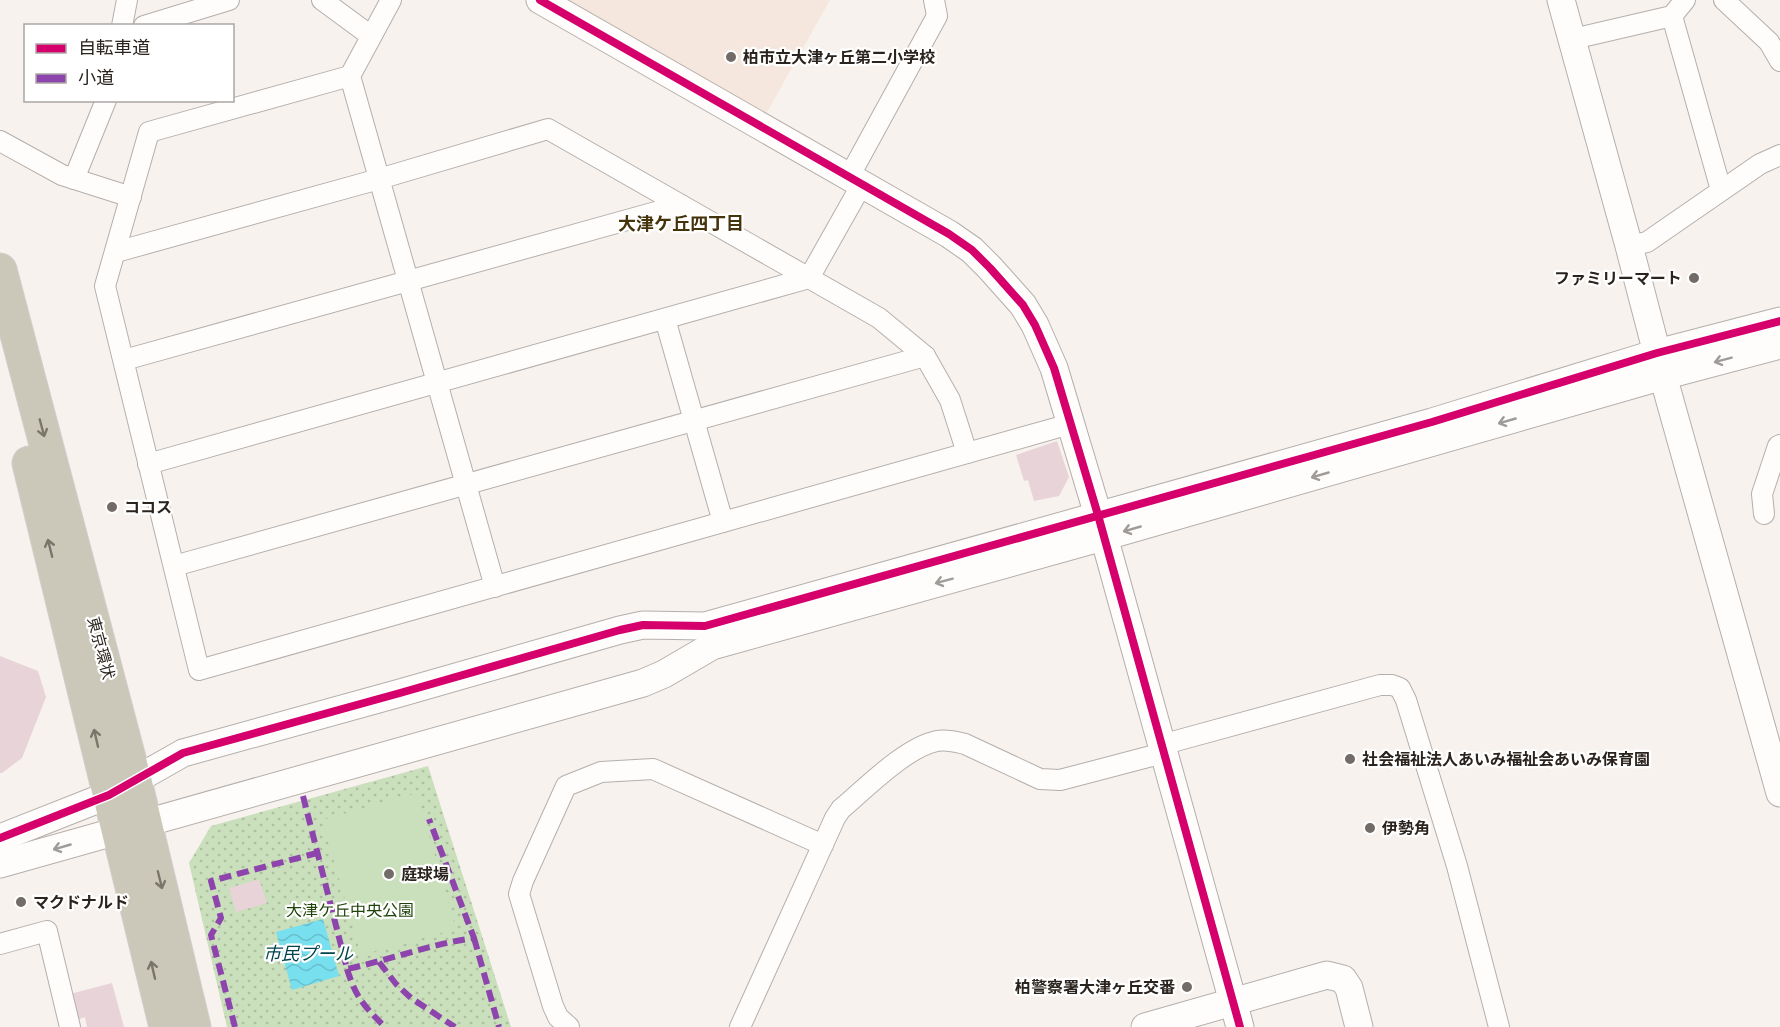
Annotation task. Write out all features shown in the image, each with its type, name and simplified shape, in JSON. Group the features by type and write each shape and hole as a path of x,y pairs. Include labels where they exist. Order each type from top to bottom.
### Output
{"highway":[{"name":"東京環状","path":"0,270 122,788"},
{"name":"東京環状","path":"0,345 132,826 194,1027"},
{"name":"東京環状","path":"132,826 166,1027"}],"street":[{"path":"123,24 127,0"},
{"path":"150,24 228,0"},
{"path":"322,0 371,36"},
{"path":"391,0 350,76 495,587"},
{"path":"540,0 949,234 972,250 1008,287 1035,325 1045,345 1101,526 1236,1014"},
{"path":"148,464 809,278 937,16 934,0"},
{"path":"1561,0 1780,793"},
{"path":"1572,39 1672,16 1685,0"},
{"path":"1724,0 1768,42 1780,61"},
{"path":"1672,16 1721,190"},
{"path":"350,76 150,132 105,286 199,670 1070,424"},
{"path":"74,179 105,102"},
{"path":"116,252 379,179 548,129 879,318 925,356 950,400 967,453"},
{"path":"0,141 62,175 131,197"},
{"path":"1629,246 1647,242 1760,164 1780,155"},
{"path":"124,360 681,205"},
{"path":"665,319 723,522"},
{"path":"1660,365 1780,321"},
{"path":"0,864 643,683 664,674 712,646 1432,422 1660,365 1780,345"},
{"path":"174,566 925,356"},
{"path":"1764,514 1762,494 1780,445"},
{"path":"0,838 122,788 183,753 620,630 643,625 705,626 1101,526"},
{"path":"740,1027 841,809 893,765 920,747 938,741 965,744 1040,779 1060,780 1380,685 1392,684 1401,688 1406,700 1457,866 1499,1027"},
{"path":"569,1027 558,1017 552,1006 519,894 566,786 601,772 653,769 823,845"},
{"path":"0,944 47,931 70,1027"},
{"path":"1145,1027 1236,1014 1327,975 1343,980 1349,988 1359,1027"}],"shaded area":[{"name":"柏市立大津ヶ丘第二小学校","path":"563,0 830,0 766,114"}],"green space":[{"name":"大津ケ丘中央公園","path":"428,766 511,1027 227,1027 189,863 211,826"},
{"name":"庭球場","path":"417,793 456,929 361,955 322,820"}],"water":[{"name":"市民プール","path":"323,919 339,976 292,990 276,932"}],"building":[{"path":"1057,441 1069,477 1059,496 1034,501 1028,480 1024,481 1016,455"},
{"path":"0,656 38,671 46,697 22,758 2,773 0,773"},
{"path":"259,879 267,903 236,912 229,888"},
{"path":"112,983 124,1027 87,1027 85,1017 77,1020 70,994"}],"marked path":[{"path":"303,796 347,969 474,938 429,819"},
{"path":"235,1027 211,935 221,918 211,881 317,853"},
{"path":"474,938 499,1027"},
{"path":"379,962 396,984 411,998 455,1027"},
{"path":"347,969 362,1001 385,1027"}],"cycle path":[{"path":"540,0 949,234 972,250 1023,305 1035,325 1054,368 1098,515 1240,1027"},
{"path":"0,838 109,795 183,753 620,630 643,625 705,626 1432,422 1657,353 1780,321"}],"place":[{"name":"柏市立大津ヶ丘第二小学校","path":"731,57"},
{"name":"ファミリーマート","path":"1694,278"},
{"name":"ココス","path":"112,507"},
{"name":"社会福祉法人あいみ福祉会あいみ保育園","path":"1350,759"},
{"name":"伊勢角","path":"1370,828"},
{"name":"庭球場","path":"389,874"},
{"name":"マクドナルド","path":"21,902"},
{"name":"柏警察署大津ヶ丘交番","path":"1187,987"}],"district":[{"name":"大津ケ丘四丁目","path":"681,224"}]}
